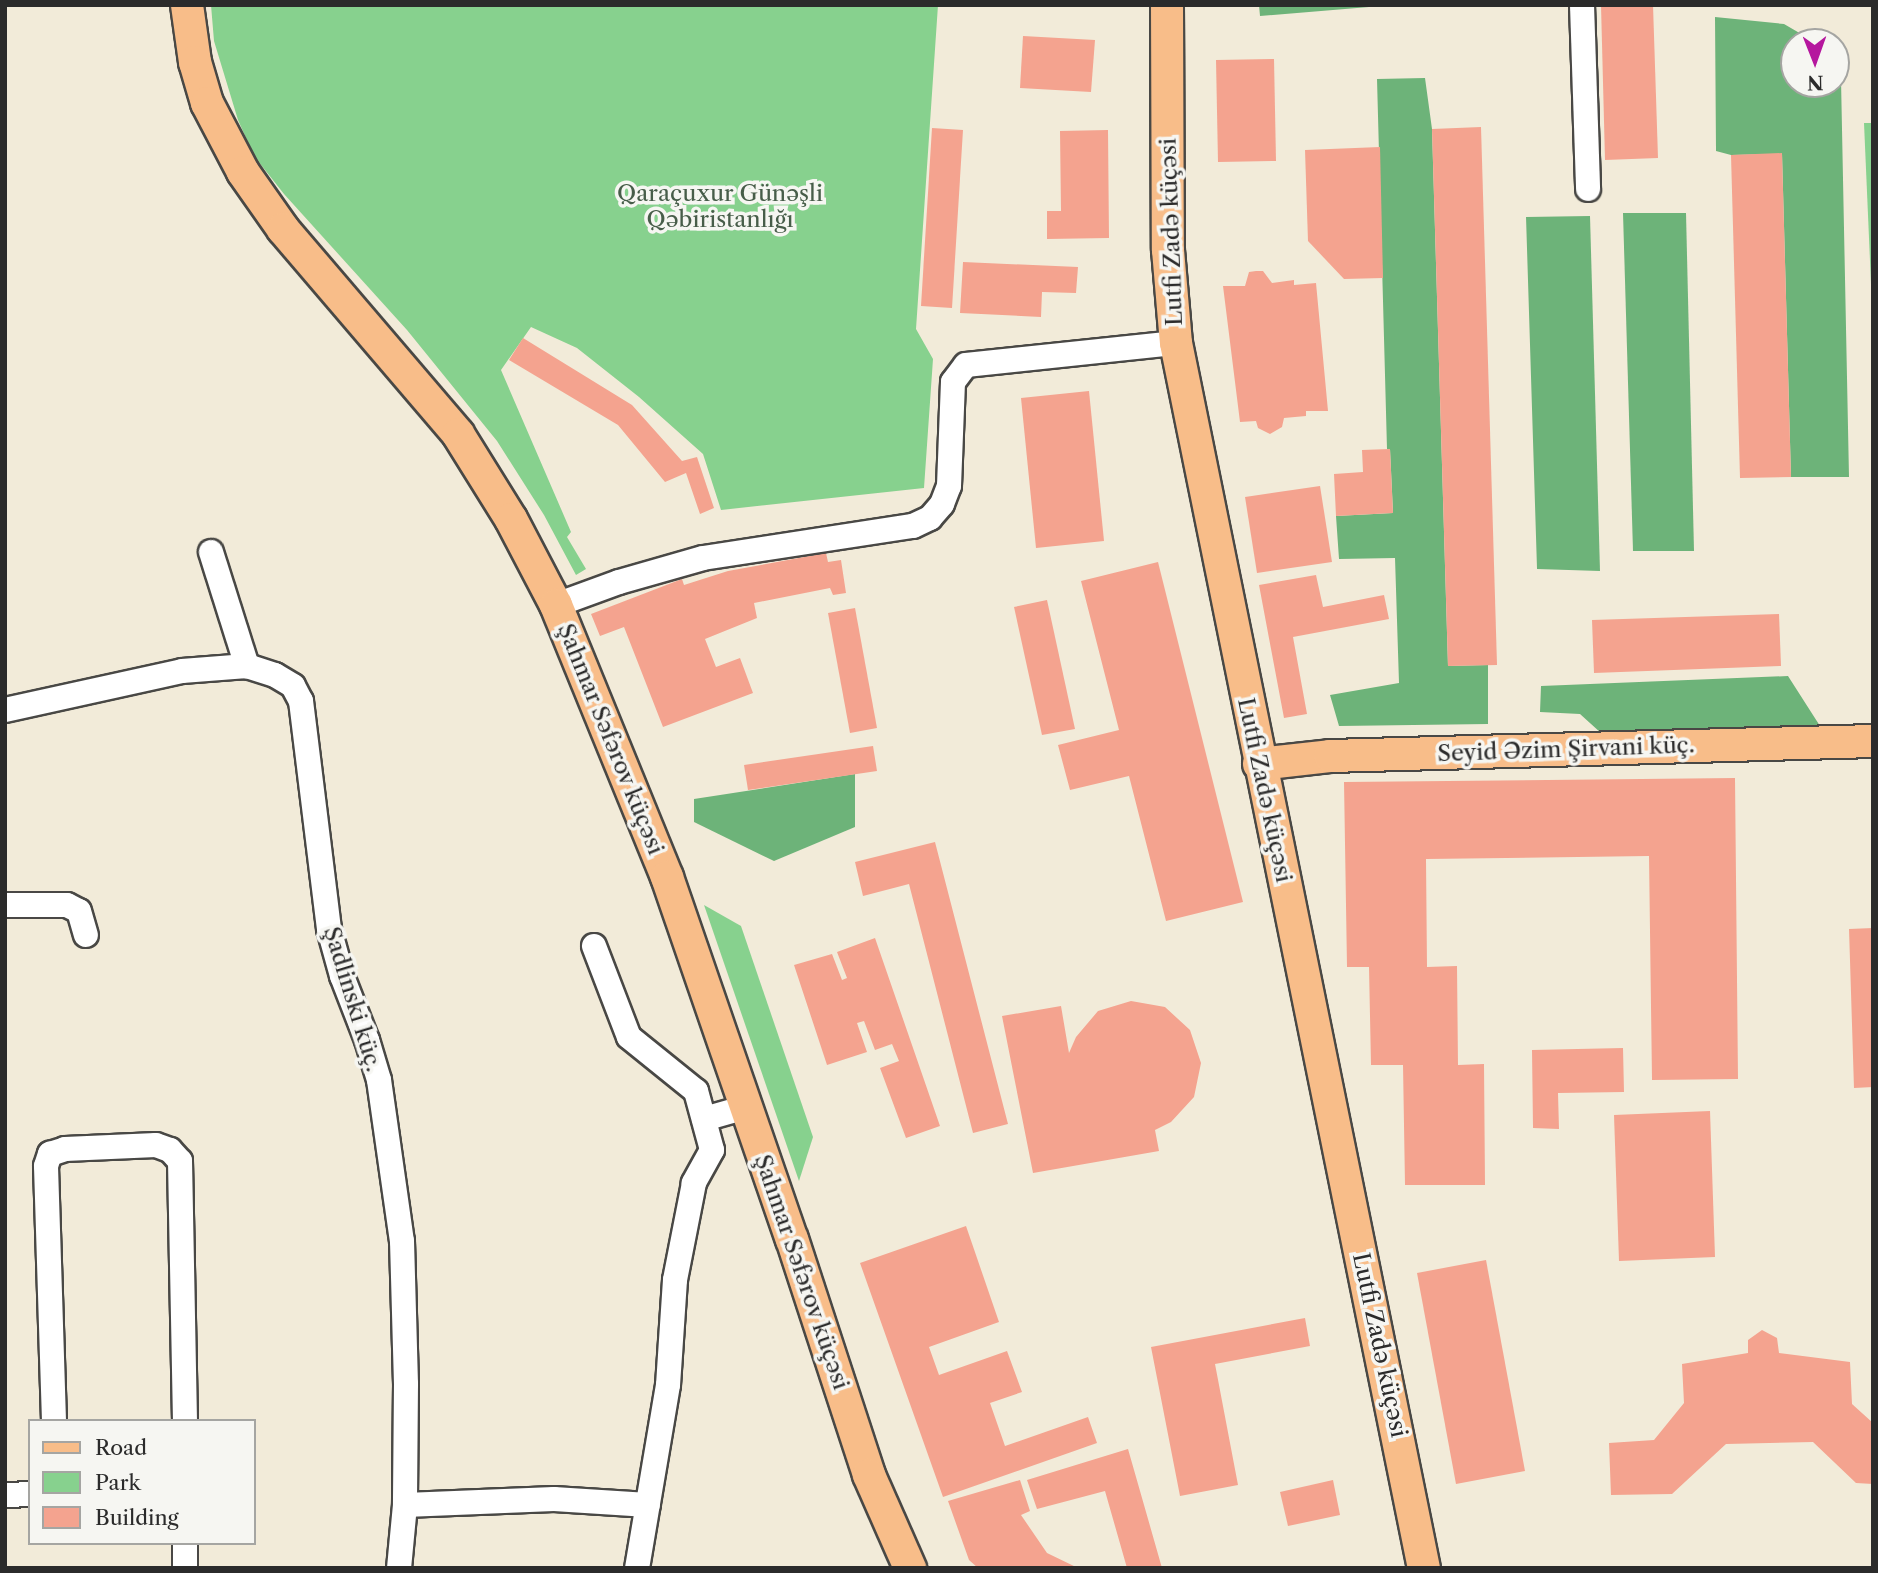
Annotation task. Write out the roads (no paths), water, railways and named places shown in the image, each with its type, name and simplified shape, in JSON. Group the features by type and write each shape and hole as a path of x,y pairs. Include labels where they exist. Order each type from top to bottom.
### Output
{"main road":[{"name":"Şahmar Səfərov küçəsi","path":"187,5 195,62 207,103 243,172 283,229 458,434 505,509 556,605 667,877 869,1475 904,1558"},
{"name":"Lutfi Zadə küçəsi","path":"1167,5 1168,250 1176,343 1259,764 1424,1568"},
{"name":"Seyid Əzim Şirvani küç.","path":"1259,764 1330,756 1873,741"}],"street":[{"path":"1582,5 1588,189"},
{"path":"556,605 619,582 703,558 912,526 930,518 942,503 949,486 953,382 966,365 1176,343"},
{"path":"211,552 247,666"},
{"name":"Şadlinski küç.","path":"5,710 182,671 247,666 293,686 301,701 329,929 342,976 368,1040 379,1080 402,1241 406,1306 405,1504 399,1568"},
{"path":"5,905 67,905 79,911 86,935"},
{"path":"594,946 629,1037 696,1091 712,1150 694,1183 674,1280 668,1385 637,1568"},
{"path":"704,1119 746,1107"},
{"path":"54,1419 46,1166 50,1154 65,1149 156,1144 170,1150 180,1161 185,1419"},
{"path":"5,1495 28,1494"},
{"path":"405,1504 554,1499 648,1505"},
{"path":"185,1545 185,1568"}],"park label":[{"name":"Qaraçuxur Günəşli Qəbiristanlığı","path":"720,206"}]}
